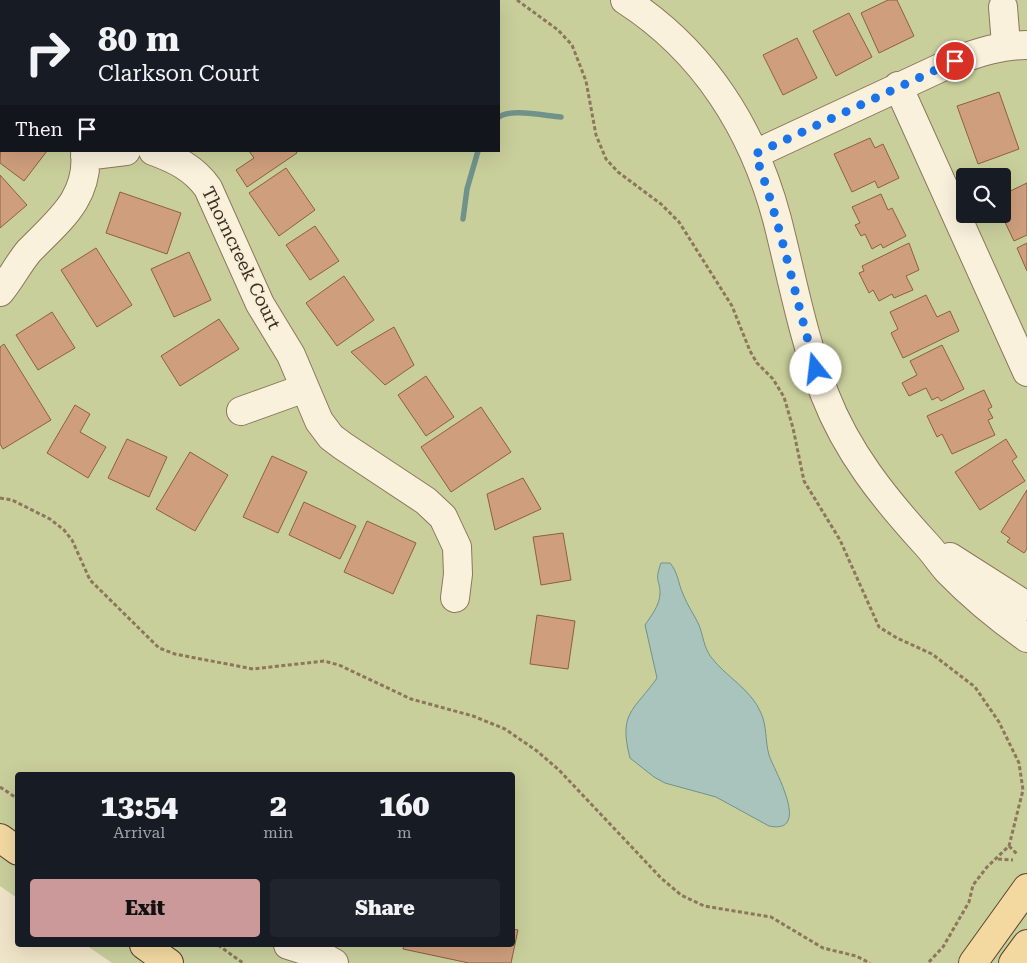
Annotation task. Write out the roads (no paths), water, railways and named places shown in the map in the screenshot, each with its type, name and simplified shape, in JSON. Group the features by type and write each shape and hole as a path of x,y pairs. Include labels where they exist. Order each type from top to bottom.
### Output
{"main road":[{"path":"0,838 15,849"},
{"path":"973,963 1027,888"},
{"path":"1013,963 1027,944"},
{"path":"147,947 168,963"}],"street":[{"path":"625,0 668,31 699,63 730,108 755,154 777,218 796,299 826,397 854,453 876,486 960,583 1027,638"},
{"path":"755,154 955,61 986,49 1016,45 1003,6"},
{"path":"898,86 1027,372"},
{"path":"0,292 18,264 72,207 81,190 85,153 106,152"},
{"name":"Thorncreek Court","path":"156,152 171,157 186,166 201,178 208,188 260,304 292,355 319,421 331,437 426,500 443,517 457,547 458,574 455,598"},
{"path":"242,412 305,388"},
{"path":"926,544 964,565 1027,606"},
{"path":"294,947 320,955 334,963"}],"water":[{"path":"661,563 670,563 675,570 711,657 745,690 761,713 769,755 787,799 788,821 782,826 769,826 716,797 665,783 654,777 630,758 626,731 627,721 630,713 657,678 645,625 658,602 660,588 658,577"}],"waterway":[{"path":"500,116 511,113 528,113 561,117"},
{"path":"463,219 467,189 478,152"}]}
